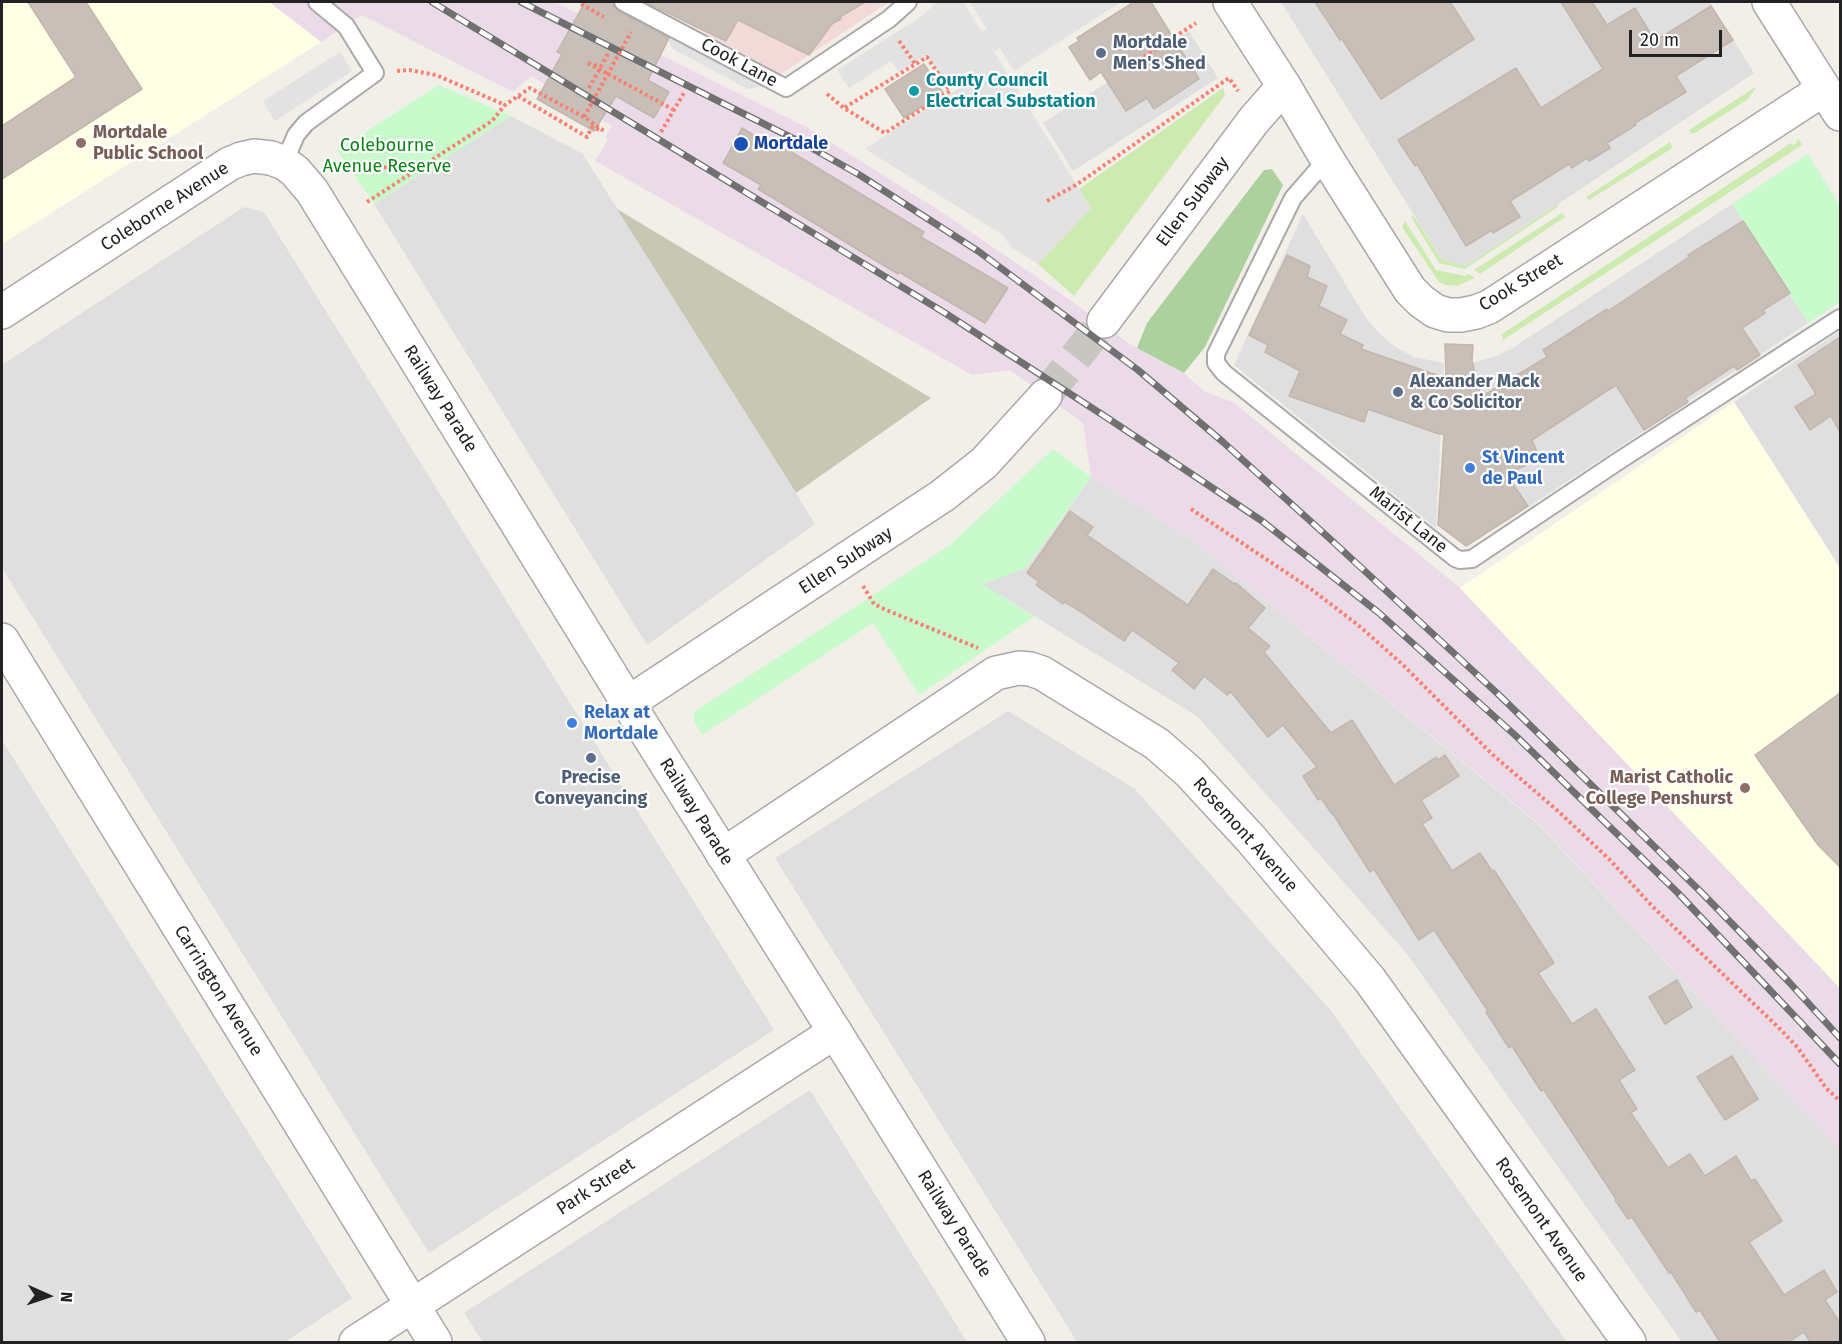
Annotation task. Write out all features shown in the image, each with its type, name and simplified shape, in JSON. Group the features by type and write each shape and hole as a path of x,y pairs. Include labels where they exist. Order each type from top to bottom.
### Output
{"street":[{"name":"Cook Street","path":"1230,2 1410,290 1421,302 1435,311 1448,315 1461,315 1489,307 1832,101"},
{"path":"1770,2 1832,101"},
{"name":"Ellen Subway","path":"1104,321 1254,120 1284,86"},
{"name":"Coleborne Avenue","path":"2,312 229,164 254,156 271,158 284,163"},
{"name":"Railway Parade","path":"284,163 295,171 312,191 628,703 1028,1342"},
{"name":"Ellen Subway","path":"628,703 942,496 984,463 1045,396"},
{"name":"Carrington Avenue","path":"2,640 435,1342"},
{"name":"Rosemont Avenue","path":"723,855 996,673 1019,668 1042,673 1157,744 1189,772 1251,839 1370,980 1629,1342"},
{"name":"Park Street","path":"356,1342 836,1032"}],"lane":[{"path":"284,163 296,135 306,123 375,73 346,26 317,2"},
{"name":"Cook Lane","path":"623,2 786,88 889,19 908,2"},
{"name":"Marist Lane","path":"1327,159 1293,198 1216,354 1216,363 1224,373 1460,560 1472,559 1840,318"}],"path":[{"path":"1139,60 1196,23"},
{"path":"584,117 631,32"},
{"path":"589,88 609,52"},
{"path":"827,94 844,108 885,133 950,92 927,57 844,108"},
{"path":"601,67 588,63 674,110"},
{"path":"375,73 409,70 436,75 505,105"},
{"path":"1047,201 1076,184 1229,78 1239,93"},
{"path":"367,202 492,121 505,105 518,96 530,88 604,130 592,127 587,137 518,96"},
{"path":"661,132 685,90"},
{"path":"342,169 422,166"},
{"path":"1191,509 1311,589 1358,625 1401,663 1493,755 1610,860 1653,907 1780,1029 1798,1048 1826,1088 1840,1101"},
{"path":"874,604 977,647"}],"shaded area":[{"name":"Mortdale Public School","path":"2,2 269,2 321,42 2,244"},
{"path":"269,2 555,2 808,128 937,209 1066,297 1131,345 1184,373 1205,392 1233,402 1460,588 1840,988 1840,1150 1538,823 1187,537 1091,477 1083,423 1010,370 972,375 595,161 608,140 605,138 612,126 531,76 513,92 362,15 321,42"},
{"path":"647,2 889,2 781,74"},
{"path":"938,2 963,2 982,32 987,29 970,2 1121,2 1014,71 1000,48 994,52 1091,208 1038,264 1011,247 1003,235 865,149 961,87 958,82 949,88 927,54 899,72 891,61 849,88 837,70 919,18"},
{"path":"1281,2 1710,2 1754,73 1466,266 1442,260"},
{"path":"1189,31 1218,78 1073,171 1043,123"},
{"path":"666,33 766,86 748,89 673,49"},
{"path":"340,52 352,71 275,121 263,101"},
{"path":"511,116 583,154 815,524 647,645 374,204"},
{"path":"1732,204 1808,323 1507,521 1470,363 1491,358 1511,349"},
{"path":"244,207 264,212 774,1030 429,1253 2,568 2,365"},
{"path":"617,209 931,398 796,493"},
{"path":"1303,214 1366,318 1381,335 1397,348 1414,357 1444,363 1436,528 1234,365"},
{"path":"1840,331 1840,568 1734,402"},
{"name":"Marist Catholic College Penshurst","path":"1734,402 1840,568 1840,988 1460,588"},
{"path":"1091,477 1187,537 1538,824 1840,1150 1840,1342 1682,1342 1407,954 1197,716 982,584 1026,568"},
{"path":"1008,711 1135,789 1331,1011 1567,1342 1077,1342 775,858"},
{"path":"2,740 352,1298 285,1342 2,1342"},
{"path":"810,1090 967,1342 483,1342 464,1313"}],"green space":[{"name":"Colebourne Avenue Reserve","path":"439,85 511,116 374,204 337,150"},
{"path":"1757,86 1748,99 1695,133 1691,133 1689,130"},
{"path":"1223,88 1225,95 1074,296 1038,264 1091,208 1079,189"},
{"path":"1799,139 1802,145 1503,340 1502,334 1791,143 1793,145 1797,143 1796,140"},
{"path":"1670,142 1671,149 1589,200 1586,197"},
{"path":"1808,154 1840,206 1840,302 1808,323 1732,204"},
{"path":"1272,169 1283,185 1205,347 1184,373 1137,348 1147,323 1264,170"},
{"path":"1557,205 1558,207 1465,269 1439,263 1411,217 1413,215 1442,260 1466,266"},
{"path":"1562,213 1565,217 1480,274 1474,270"},
{"path":"1405,221 1436,270 1465,276 1469,274 1475,278 1457,286 1439,282 1402,227"},
{"path":"1053,449 1091,477 1026,568 983,584 1034,617 919,695 873,623 702,735 694,721 694,712 950,545"}],"building":[{"path":"28,2 86,2 142,89 2,179 2,126 76,77"},
{"path":"585,2 613,2 618,11 669,38 648,80 669,92 654,118 616,96 594,131 537,99 562,54 557,52"},
{"path":"645,2 865,2 832,24 809,55 738,20 726,41"},
{"path":"1134,2 1151,2 1199,79 1154,109 1147,98 1126,111 1101,72 1090,80 1069,47 1079,41 1077,38"},
{"path":"1315,2 1450,2 1474,39 1381,99"},
{"path":"1561,2 1592,2 1607,25 1635,8 1655,41 1711,6 1733,40 1676,76 1686,92 1607,143 1610,148 1589,161 1587,158 1572,168 1569,164 1510,201 1520,217 1466,246 1417,164 1415,166 1398,140 1516,68 1541,108 1603,69"},
{"name":"County Council Electrical Substation","path":"924,64 943,93 904,118 885,89"},
{"path":"742,128 781,151 783,147 924,232 921,237 1008,288 985,323 899,272 898,274 758,189 761,185 723,163"},
{"path":"1743,221 1790,293 1763,310 1765,313 1742,328 1760,355 1737,370 1734,366 1685,398 1688,402 1644,430 1616,385 1532,440 1540,459 1506,474 1528,506 1466,546 1438,525 1444,434 1368,409 1364,422 1289,396 1300,371 1265,352 1268,345 1249,335 1287,255 1310,266 1307,277 1327,286 1319,306 1347,320 1340,334 1363,345 1361,349 1446,378 1445,344 1473,345 1472,361 1481,397 1547,357 1543,350 1607,309 1608,311 1689,257 1688,255"},
{"path":"1840,337 1840,432 1831,416 1810,430 1795,407 1816,394 1798,365"},
{"path":"1070,511 1093,527 1087,535 1188,605 1213,569 1236,583 1265,608 1248,628 1270,646 1264,652 1331,733 1352,720 1394,785 1436,757 1438,760 1445,755 1459,776 1421,800 1432,818 1422,824 1452,871 1480,853 1492,871 1494,870 1554,963 1538,973 1572,1024 1596,1009 1635,1070 1619,1080 1637,1109 1631,1113 1668,1168 1690,1154 1705,1176 1736,1156 1751,1181 1755,1179 1782,1221 1749,1242 1784,1295 1824,1270 1837,1292 1825,1300 1840,1323 1840,1342 1810,1342 1804,1332 1789,1342 1720,1342 1700,1310 1696,1312 1632,1217 1628,1219 1544,1090 1541,1091 1512,1046 1509,1048 1486,1012 1488,1011 1434,930 1419,940 1374,869 1370,872 1333,814 1321,798 1318,800 1303,776 1317,767 1283,725 1268,737 1231,692 1227,695 1204,676 1194,689 1172,670 1179,663 1132,630 1124,641 1036,585 1039,582 1027,573"},
{"path":"1840,693 1840,867 1818,845 1755,755"},
{"path":"1677,980 1692,1007 1665,1024 1649,997"},
{"path":"1732,1056 1758,1099 1725,1120 1697,1077"}],"tunnel":[{"path":"1045,396 1104,321"}],"railway":[{"path":"432,2 945,313 1262,521 1379,613 1516,736 1677,892 1840,1064"},
{"path":"521,2 808,146 858,174 978,251 1138,370 1223,442 1498,694 1701,892 1840,1038"}],"place":[{"name":"Mortdale Men's Shed","path":"1101,53"},
{"name":"County Council Electrical Substation","path":"914,91"},
{"name":"Mortdale Public School","path":"81,143"},
{"name":"Mortdale","path":"741,144"},
{"name":"Alexander Mack & Co Solicitor","path":"1398,392"},
{"name":"St Vincent de Paul","path":"1470,468"},
{"name":"Relax at Mortdale","path":"572,723"},
{"name":"Precise Conveyancing","path":"591,758"},
{"name":"Marist Catholic College Penshurst","path":"1745,788"}]}
